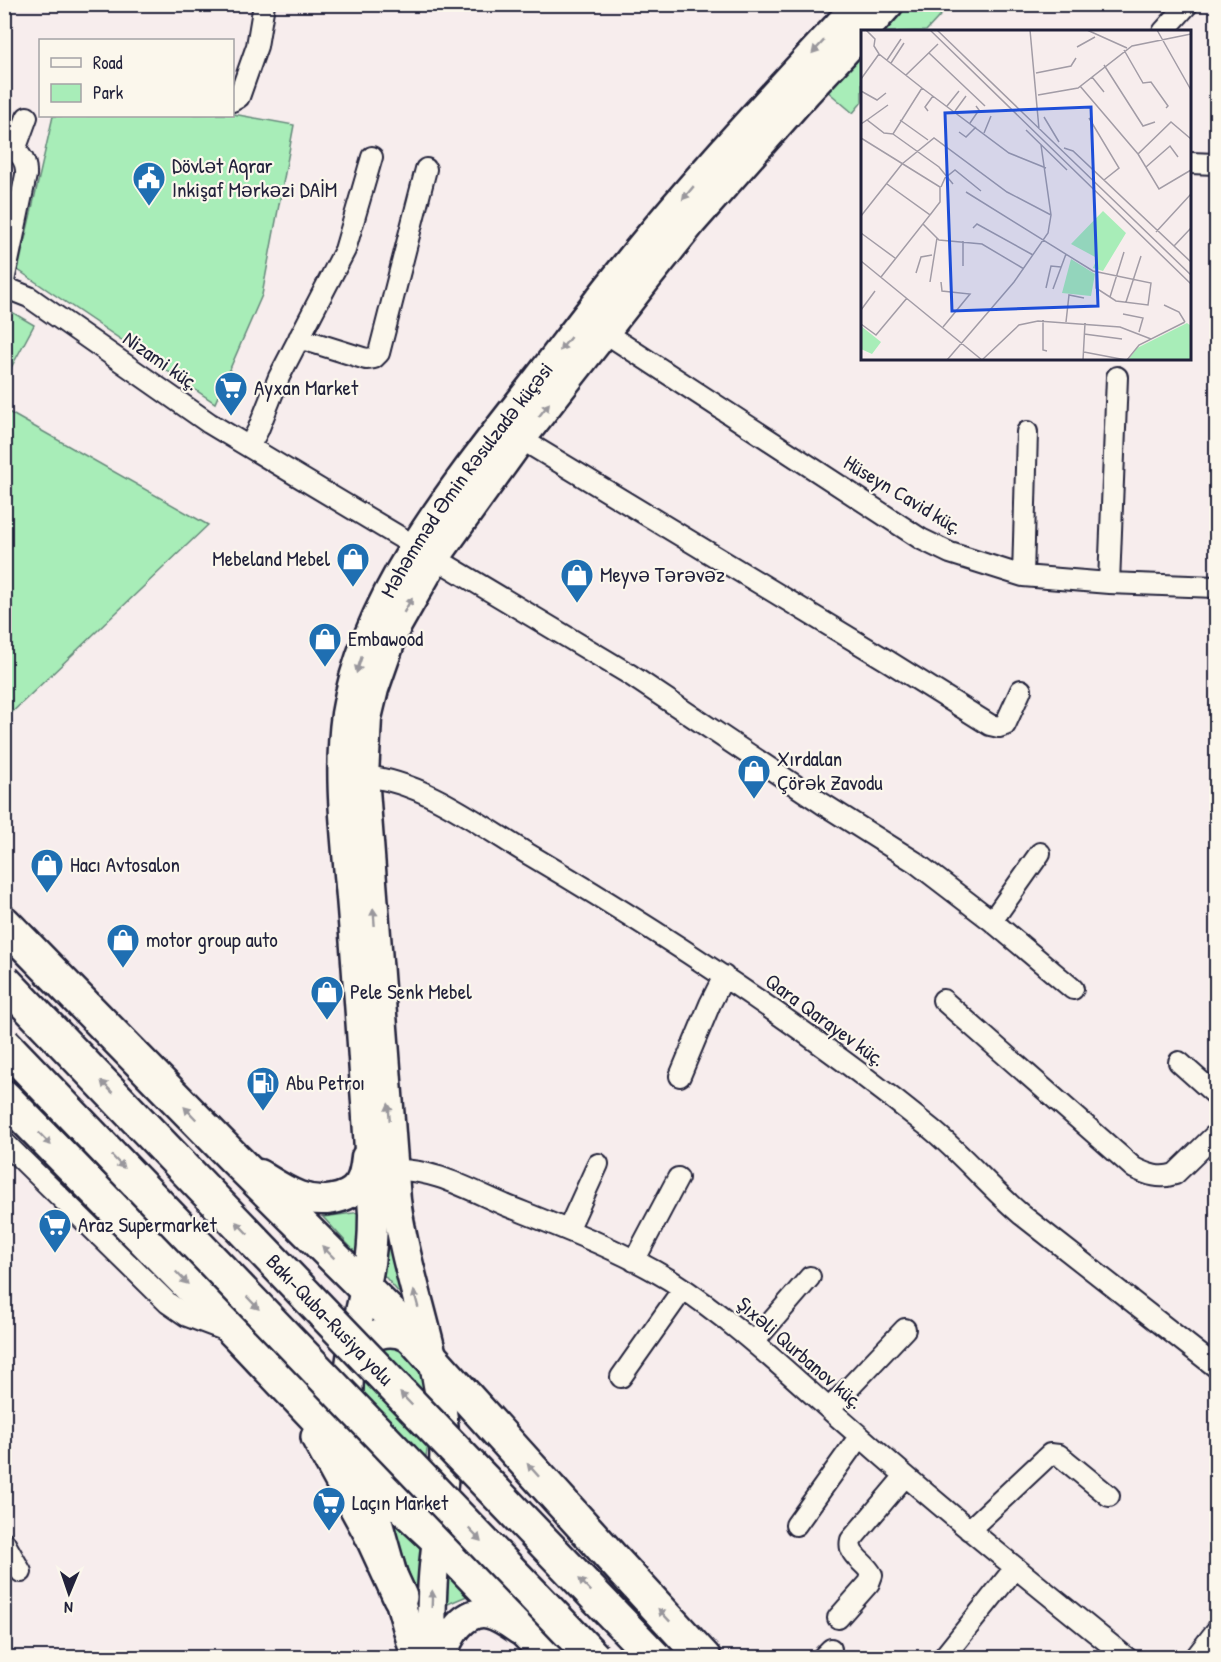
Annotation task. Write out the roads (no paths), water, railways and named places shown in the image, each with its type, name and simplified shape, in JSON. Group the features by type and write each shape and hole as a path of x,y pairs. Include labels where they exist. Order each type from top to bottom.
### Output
{"highway":[{"path":"4,923 431,1356 704,1658"},
{"name":"Bakı-Quba-Rusiya yolu","path":"4,981 655,1658"},
{"path":"4,1044 594,1658"},
{"path":"4,1097 543,1649"},
{"path":"282,1383 345,1485 400,1597"}],"main road":[{"name":"Məhəmməd Əmin Rəsulzadə küçəsi","path":"431,1356 401,1236 394,1170 364,776 367,717 374,689 426,551 502,425 629,262 788,79 858,4"},
{"name":"Məhəmməd Əmin Rəsulzadə küçəsi","path":"865,30 889,4"},
{"name":"Məhəmməd Əmin Rəsulzadə küçəsi","path":"369,1137 346,829 343,744 353,684 366,644 387,596 521,439 692,222 861,34"},
{"path":"234,1158 298,1196 327,1200 348,1194 358,1185 365,1170 369,1137"},
{"path":"369,1137 373,1242 353,1346 349,1410 354,1441 416,1658"},
{"path":"350,1376 357,1353 365,1342 381,1333 404,1334 431,1356 440,1394 445,1434 443,1484 432,1586 431,1658"},
{"path":"363,1467 391,1490 399,1494 416,1494 429,1487 436,1478 442,1461 445,1434"},
{"path":"441,1658 452,1634 460,1624 468,1617 487,1613 500,1617 543,1649"}],"street":[{"path":"234,100 239,97 257,46 264,4"},
{"path":"1165,30 1188,4"},
{"path":"4,281 27,165 23,157 10,147 27,117"},
{"path":"249,447 279,376 345,250 372,157"},
{"path":"1191,163 1216,165"},
{"path":"299,338 366,359 374,358 379,353 426,169"},
{"name":"Nizami küç.","path":"4,287 29,297 167,395 249,447 629,674 823,804 915,862 992,921 1073,989"},
{"name":"Hüseyn Cavid küç.","path":"604,332 921,539 950,553 1023,576 1109,583 1216,587"},
{"path":"1109,583 1117,377"},
{"path":"1023,576 1027,432"},
{"path":"521,439 888,661 990,726 1005,725 1021,690"},
{"name":"Qara Qarayev küç.","path":"364,776 399,782 450,807 592,892 724,976 837,1056 930,1128 1014,1209 1216,1367"},
{"path":"992,921 1040,854"},
{"path":"680,1076 724,976"},
{"path":"943,1000 1134,1168 1145,1174 1167,1177 1175,1174 1216,1134"},
{"path":"1179,1062 1216,1095"},
{"path":"4,1142 168,1303 187,1316 238,1335"},
{"path":"568,1230 598,1164"},
{"name":"Şıxəli Qurbanov küç.","path":"394,1170 409,1169 437,1177 568,1230 634,1261 682,1289 754,1342 905,1476 1127,1658"},
{"path":"634,1261 678,1178"},
{"path":"754,1342 810,1277"},
{"path":"621,1377 682,1289"},
{"path":"830,1408 905,1329"},
{"path":"796,1525 859,1437"},
{"path":"969,1530 1050,1454 1059,1455 1109,1496"},
{"path":"838,1618 868,1583 872,1575 849,1547 851,1540 905,1476"},
{"path":"4,1542 21,1572"},
{"path":"943,1658 1015,1568"},
{"path":"1195,1658 1216,1631"}],"place":[{"name":"Dövlət Aqrar Inkişaf Mərkəzi DAİM","path":"149,207"},
{"name":"Ayxan Market","path":"231,417"},
{"name":"Mebeland Mebel","path":"353,588"},
{"name":"Meyvə Tərəvəz","path":"577,604"},
{"name":"Embawood","path":"325,668"},
{"name":"Xırdalan Çörək Zavodu","path":"754,800"},
{"name":"Hacı Avtosalon","path":"47,894"},
{"name":"motor group auto","path":"123,969"},
{"name":"Pele Senk Mebel","path":"327,1021"},
{"name":"Abu Petroı","path":"263,1112"},
{"name":"Araz Supermarket","path":"55,1254"},
{"name":"Laçın Market","path":"329,1532"}]}
